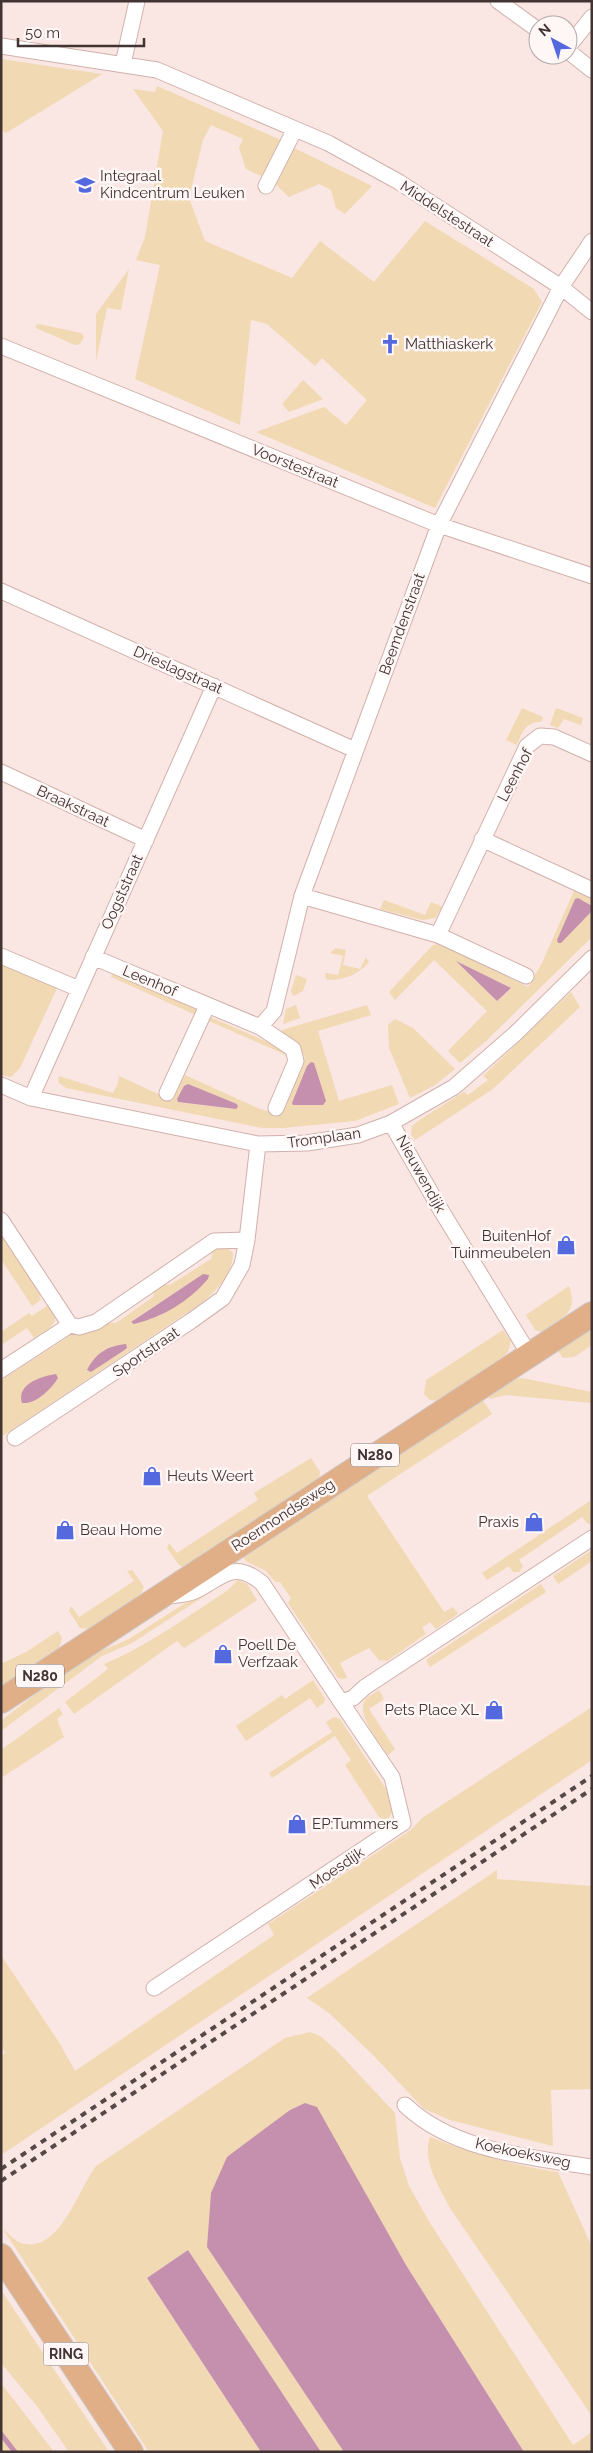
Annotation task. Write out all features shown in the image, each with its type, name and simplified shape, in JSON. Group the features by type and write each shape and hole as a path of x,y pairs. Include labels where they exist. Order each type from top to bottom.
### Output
{"main road":[{"name":"Roermondseweg","path":"1,1701 592,1314"},
{"name":"RING","path":"1,2256 131,2452"}],"street":[{"path":"123,64 137,1"},
{"path":"498,1 528,23"},
{"path":"578,36 592,17"},
{"name":"Middelstestraat","path":"1,46 158,70 328,143 399,182 561,287 592,312"},
{"path":"578,58 592,70"},
{"path":"266,186 295,129"},
{"name":"Beemdenstraat","path":"260,1027 274,1011 302,896 439,525 561,287 592,241"},
{"name":"Voorstestraat","path":"1,346 439,525 592,576"},
{"name":"Drieslagstraat","path":"1,591 355,750"},
{"name":"Oogststraat","path":"31,1098 214,686"},
{"name":"Leenhof","path":"438,935 482,839 528,746 540,736 554,737 592,754"},
{"name":"Braakstraat","path":"1,772 146,840"},
{"path":"482,839 592,890"},
{"path":"302,896 438,935 526,976"},
{"path":"1,956 79,989"},
{"name":"Leenhof","path":"93,957 260,1027 292,1048 296,1061 276,1108"},
{"name":"Tromplaan","path":"3,1090 31,1098 258,1144 307,1143 358,1135 391,1122 430,1103 477,1070 592,958"},
{"path":"168,1093 208,1006"},
{"name":"Nieuwendijk","path":"391,1122 438,1207 529,1354"},
{"name":"Sportstraat","path":"15,1438 191,1322 223,1298 242,1265 247,1240 258,1144"},
{"path":"1,1220 70,1325"},
{"path":"1,1370 70,1325 80,1327 96,1322 214,1241 247,1240"},
{"path":"341,1702 353,1698 365,1688 592,1538"},
{"name":"Moesdijk","path":"154,1988 403,1823 392,1777 262,1583 251,1574 243,1571 223,1574 194,1592 159,1597"},
{"name":"Koekoeksweg","path":"405,2105 419,2118 476,2145 592,2167"}],"shaded area":[{"path":"1,59 102,74 6,133 1,130"},
{"path":"157,86 281,140 263,177 246,169 239,148 243,139 211,125 203,140 189,198 205,241 292,278 320,241 374,282 425,221 534,289 542,302 435,508 256,432 324,407 346,425 367,400 322,358 315,366 267,324 251,320 240,425 135,379 160,265 136,260 145,237 163,131 133,89 155,92"},
{"path":"292,147 372,186 345,214 336,208 331,190 319,184 289,197 274,183"},
{"path":"129,269 121,310 107,308 96,361 96,314"},
{"path":"39,324 81,333 84,337 80,344 75,345 36,328 36,325"},
{"path":"303,380 323,399 289,412 282,404"},
{"path":"522,708 543,717 541,722 531,723 525,729 517,745 506,740"},
{"path":"556,708 583,718 581,725 564,719 558,728 550,725"},
{"path":"574,891 592,899 592,906 578,898 561,942 592,911 592,937 485,1042 460,1063 448,1051 487,1011 434,960 395,1000 389,992 433,945 439,944 528,987 541,965","holes":["457,962 511,988 497,1001"]},
{"path":"578,898 592,906 592,911 561,943 558,943 557,940 575,899"},
{"path":"384,900 425,915 431,902 443,907 435,918 422,920 380,909"},
{"path":"336,948 346,950 343,965 360,969 366,957 369,962 360,970 350,976 332,980 326,979 325,973 338,975 343,956 330,953"},
{"path":"456,961 511,988 497,1001"},
{"path":"1,963 58,986 20,1068 11,1077 1,1075"},
{"path":"113,972 198,1010 196,1015 111,977"},
{"path":"296,975 307,979 303,991 293,996 291,991"},
{"path":"571,992 580,1007 493,1089 415,1140 411,1134 412,1126 464,1092 468,1095 488,1080 483,1076"},
{"path":"296,1005 300,1018 283,1024 286,1009"},
{"path":"367,1005 371,1015 318,1031 339,1101 392,1085 399,1104 355,1121 283,1128 262,1128 66,1088 58,1082 59,1076 113,1093 119,1076 171,1100 185,1075 260,1109 276,1113 286,1105 305,1058 298,1043 283,1035 282,1030","holes":["188,1085 237,1104 238,1107 236,1109 178,1102 184,1086"]},
{"path":"210,1017 288,1051 286,1055 209,1021"},
{"path":"395,1019 413,1028 455,1069 435,1085 410,1098 389,1048 388,1025"},
{"path":"311,1062 314,1063 326,1101 323,1105 293,1105 292,1103 307,1066"},
{"path":"188,1084 237,1104 238,1107 236,1109 178,1102 177,1099 184,1086"},
{"path":"1,1229 44,1293 39,1296 41,1300 32,1306 1,1259"},
{"path":"225,1246 233,1253 232,1261 227,1275 206,1299 1,1437 1,1380 75,1332 96,1324 116,1323 153,1297 155,1289 163,1284 170,1285 211,1259 213,1250","holes":["203,1274 161,1315 134,1324 133,1320","112,1346 127,1348 99,1366"]},
{"path":"203,1274 209,1275 208,1279 192,1295 174,1308 145,1321 134,1324 131,1322"},
{"path":"569,1286 572,1302 570,1309 562,1319 542,1332 535,1330 526,1315"},
{"path":"50,1304 54,1311 55,1321 49,1328 34,1338 27,1328 3,1344 1,1332 29,1313 32,1316"},
{"path":"592,1323 592,1345 574,1357 563,1358 558,1351 561,1343"},
{"path":"503,1330 511,1341 508,1352 501,1360 438,1401 430,1400 424,1394 426,1380"},
{"path":"126,1344 127,1348 123,1351 91,1372 87,1370 94,1359 103,1351"},
{"path":"56,1374 58,1378 43,1395 28,1403 22,1403 21,1396 26,1386 38,1379"},
{"path":"522,1378 592,1392 592,1403 506,1395 490,1399 486,1394 508,1380"},
{"path":"480,1396 492,1414 367,1496 444,1612 453,1607 458,1614 436,1629 430,1622 422,1628 426,1634 387,1661 379,1660 369,1648 340,1663 347,1677 344,1679 338,1678 288,1603 291,1598 280,1582 275,1582 266,1571 246,1561 242,1556"},
{"path":"311,1458 320,1472 319,1479 185,1568 179,1565 167,1548 169,1543 177,1553 258,1500 254,1493"},
{"path":"590,1501 592,1525 587,1523 582,1517 519,1560 523,1566 519,1572 513,1572 509,1566 487,1580 482,1573"},
{"path":"592,1550 592,1561 558,1584 553,1576"},
{"path":"132,1570 144,1587 139,1598 91,1629 80,1628 69,1611 71,1606 79,1617 134,1581 127,1571"},
{"path":"223,1579 226,1582 132,1643 102,1656 1,1731 1,1721 77,1661 129,1639"},
{"path":"238,1580 247,1584 257,1600 184,1648 177,1641 74,1714 65,1702 108,1669 104,1664 168,1630 228,1590"},
{"path":"541,1584 546,1592 430,1667 426,1660"},
{"path":"58,1631 62,1638 58,1651 19,1677 1,1685 1,1664 26,1652"},
{"path":"313,1680 325,1699 324,1703 317,1708 310,1698 246,1741 236,1726 282,1695 285,1699"},
{"path":"379,1690 384,1699 369,1709 395,1749 388,1755 374,1736 363,1712 363,1705 366,1699"},
{"path":"592,1707 592,1760 1,2155 1,2057 5,2053 1,2044 1,1955 60,2044 75,2071 274,1935 268,1924 411,1830 422,1818"},
{"path":"59,1708 63,1714 57,1719 64,1737 1,1778 1,1750"},
{"path":"334,1717 340,1719 392,1798 392,1812 383,1823 345,1765 351,1760 335,1736 272,1778 269,1773 332,1732 326,1722"},
{"path":"497,1870 497,1879 592,1886 592,2089 551,2090 553,2146 450,2120 424,2109 373,2055 329,2013 307,1998"},
{"path":"310,2032 320,2036 336,2050 395,2113 400,2158 409,2186 430,2223 573,2445 592,2432 592,2452 524,2452 406,2265 317,2108 306,2103 290,2110 207,2247 344,2452 321,2452 188,2250 147,2278 261,2452 149,2452 3,2229 21,2243 34,2244 46,2239 57,2230 66,2218 96,2166 285,2038"},
{"path":"305,2103 317,2107 406,2265 524,2452 344,2452 207,2247 211,2193 227,2157 290,2110"},
{"path":"430,2137 461,2149 493,2158 558,2172 592,2247 592,2416 450,2208 430,2165 428,2146"},
{"path":"188,2250 321,2452 261,2452 147,2278"},
{"path":"1,2290 109,2452 69,2452 36,2405 1,2363"},
{"path":"1,2383 54,2452 1,2452"}],"waterway":[{"path":"1,2434 15,2452"}],"railway":[{"path":"1,2169 592,1776"},
{"path":"1,2181 592,1789"}],"place":[{"name":"Integraal Kindcentrum Leuken","path":"85,185"},
{"name":"Matthiaskerk","path":"390,344"},
{"name":"BuitenHof Tuinmeubelen","path":"566,1245"},
{"name":"Heuts Weert","path":"152,1476"},
{"name":"Praxis","path":"534,1522"},
{"name":"Beau Home","path":"65,1530"},
{"name":"Poell De Verfzaak","path":"223,1654"},
{"name":"Pets Place XL","path":"494,1710"},
{"name":"EP:Tummers","path":"297,1824"}]}
